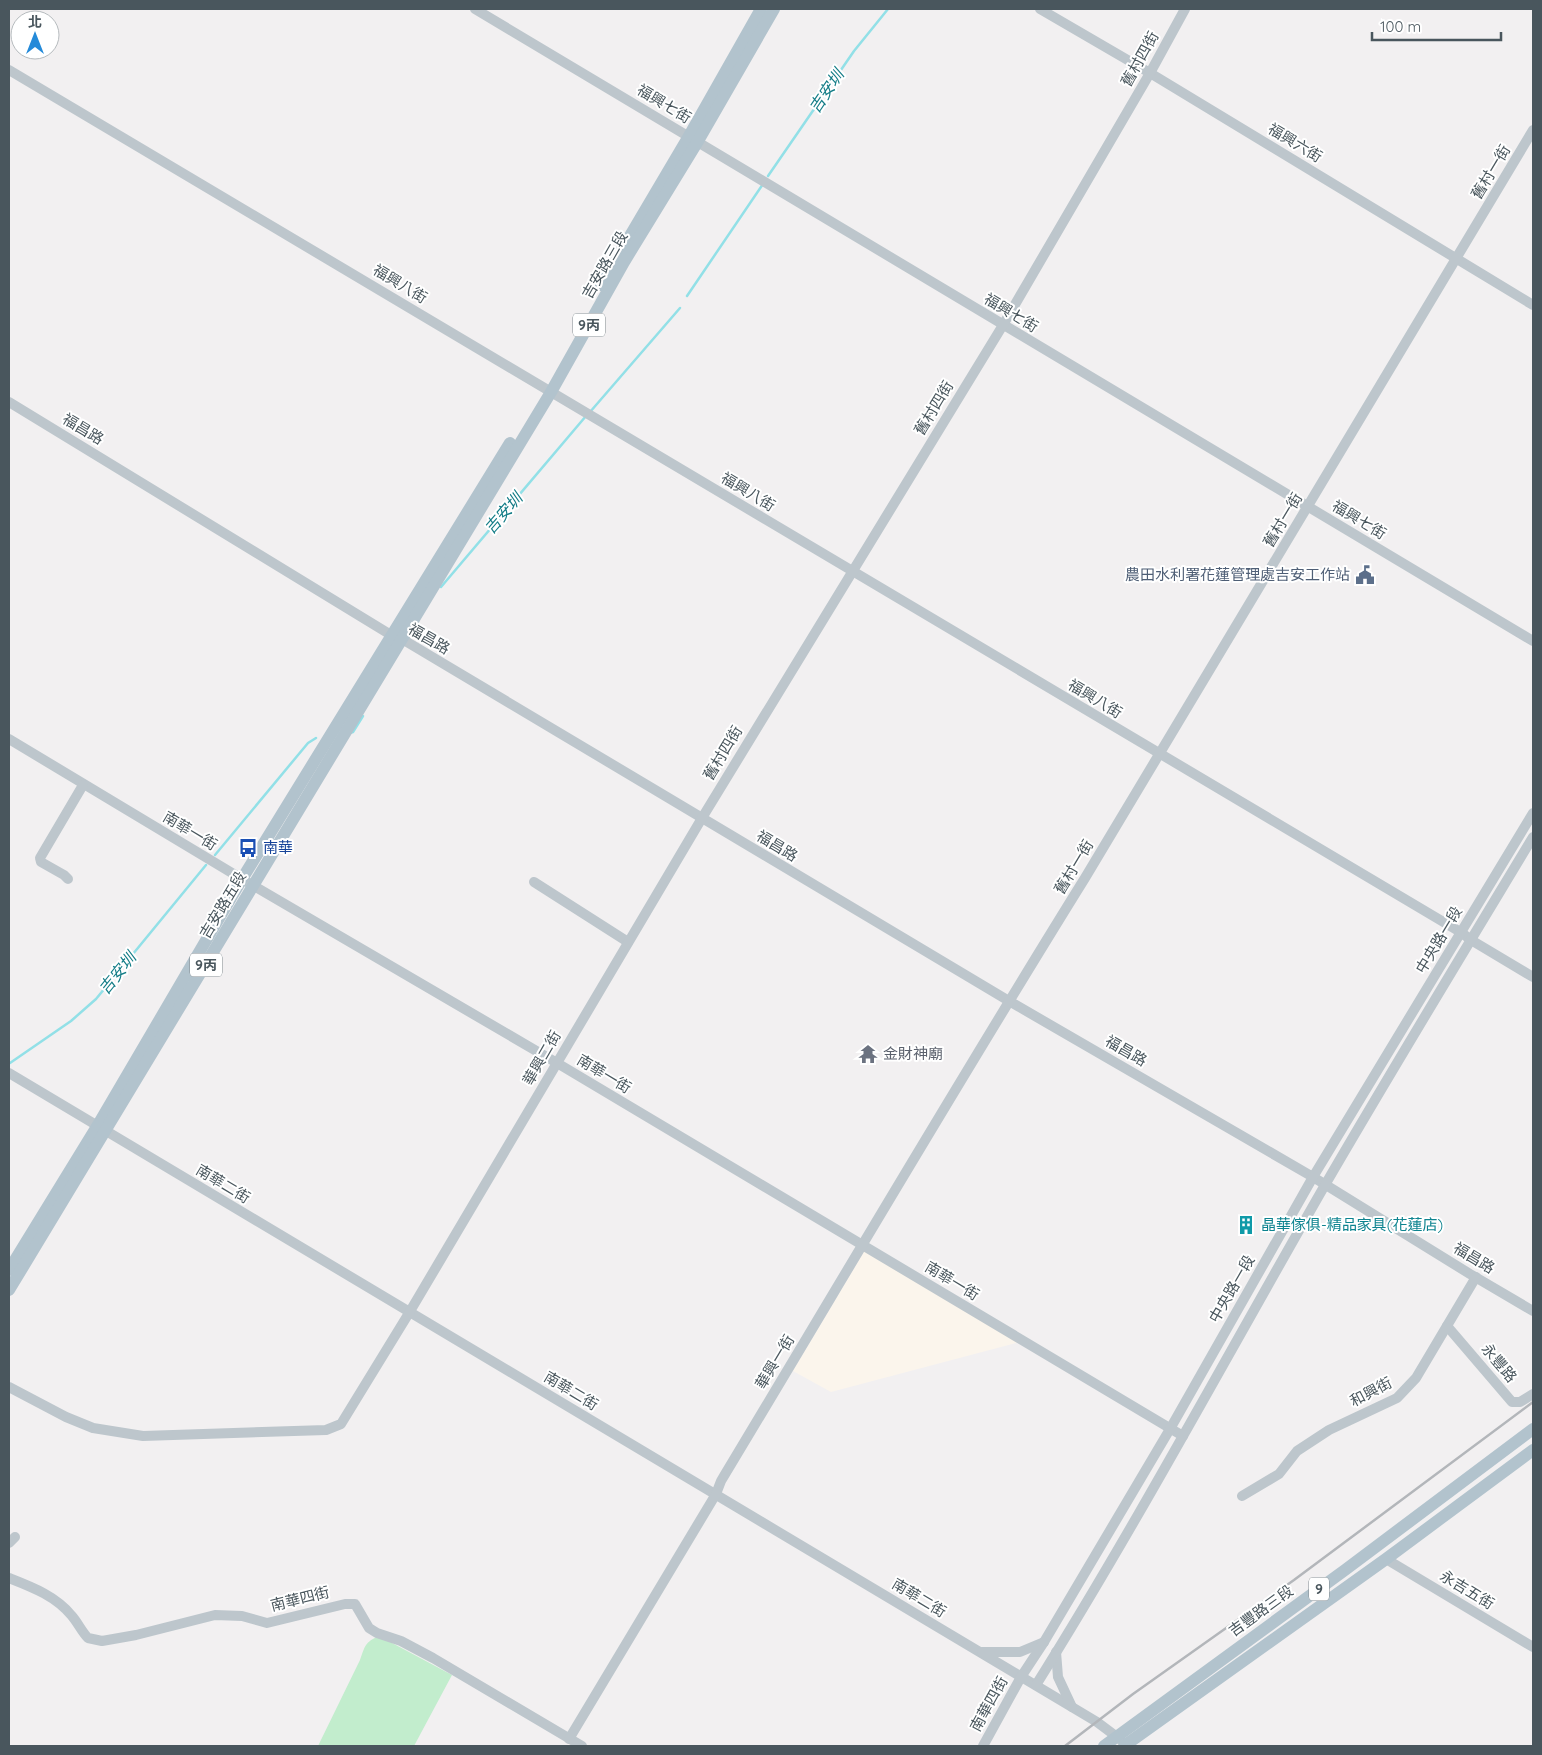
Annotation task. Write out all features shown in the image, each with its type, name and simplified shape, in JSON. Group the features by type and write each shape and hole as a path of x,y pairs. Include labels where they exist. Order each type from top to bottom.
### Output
{"main road":[{"name":"吉安路三段","path":"396,637 548,390 624,262 694,138 761,9"},
{"name":"吉安路三段","path":"694,138 774,9"},
{"name":"吉安路五段","path":"9,1290 242,880 396,637"},
{"name":"吉安路五段","path":"9,1270 254,886 396,637"},
{"name":"吉豐路三段","path":"1125,1743 1345,1570 1533,1429"},
{"name":"吉豐路三段","path":"1104,1746 1125,1743 1386,1559 1533,1450"}],"street":[{"name":"福興七街","path":"475,9 694,138 1002,325 1533,642"},
{"name":"福興六街","path":"1040,9 1150,73 1533,305"},
{"name":"舊村四街","path":"702,818 1002,325 1150,73 1185,9"},
{"name":"福興八街","path":"9,70 1533,977"},
{"name":"舊村一街","path":"1009,1001 1160,755 1533,130"},
{"name":"福昌路","path":"9,402 396,637 1009,1001 1313,1177 1533,1311"},
{"name":"南華一街","path":"9,739 242,880 557,1064 1183,1436"},
{"path":"68,879 41,862 40,858 83,785"},
{"name":"中央路一段","path":"1021,1677 1044,1642 1170,1429 1313,1177 1533,813"},
{"name":"華興二街","path":"9,1387 66,1417 93,1428 143,1436 326,1430 341,1424 702,818"},
{"name":"中央路一段","path":"1036,1685 1183,1436 1326,1185 1470,940 1533,838"},
{"path":"534,882 628,942"},
{"name":"華興一街","path":"569,1739 716,1494 721,1481 1009,1001"},
{"name":"南華二街","path":"9,1073 1036,1685 1097,1722 1125,1743"},
{"name":"和興街","path":"1242,1496 1279,1474 1297,1451 1329,1430 1397,1398 1416,1378 1476,1277"},
{"name":"永豐路","path":"1447,1326 1512,1402 1520,1402 1533,1394"},
{"name":"永吉五街","path":"1386,1559 1533,1647"},
{"name":"南華四街","path":"9,1578 33,1587 58,1602 73,1616 88,1638 102,1641 136,1635 215,1615 242,1616 267,1623 345,1604 355,1604 368,1628 401,1641 433,1658 582,1746"},
{"path":"981,1652 1020,1652 1044,1642"},
{"path":"1056,1652 1058,1677 1072,1707"},
{"name":"南華四街","path":"983,1746 1021,1677"}],"shaded area":[{"path":"865,1250 1020,1342 831,1392 793,1371"}],"green space":[{"path":"379,1636 452,1675 414,1746 318,1746 365,1648 371,1640"}],"waterway":[{"name":"吉安圳","path":"768,176 854,51 888,9"},
{"name":"吉安圳","path":"687,296 763,184"},
{"name":"吉安圳","path":"590,412 680,308"},
{"name":"吉安圳","path":"441,587 586,416"},
{"name":"吉安圳","path":"350,733 353,732 363,716"},
{"name":"吉安圳","path":"215,855 308,743 316,738"},
{"name":"吉安圳","path":"10,1063 71,1021 96,999 206,865"}],"railway":[{"path":"1065,1746 1133,1694 1294,1580 1533,1402"}],"place":[{"name":"農田水利署花蓮管理處吉安工作站","path":"1365,575"},
{"name":"南華","path":"248,848"},
{"name":"金財神廟","path":"868,1054"},
{"name":"晶華傢俱-精品家具(花蓮店)","path":"1246,1225"}]}
